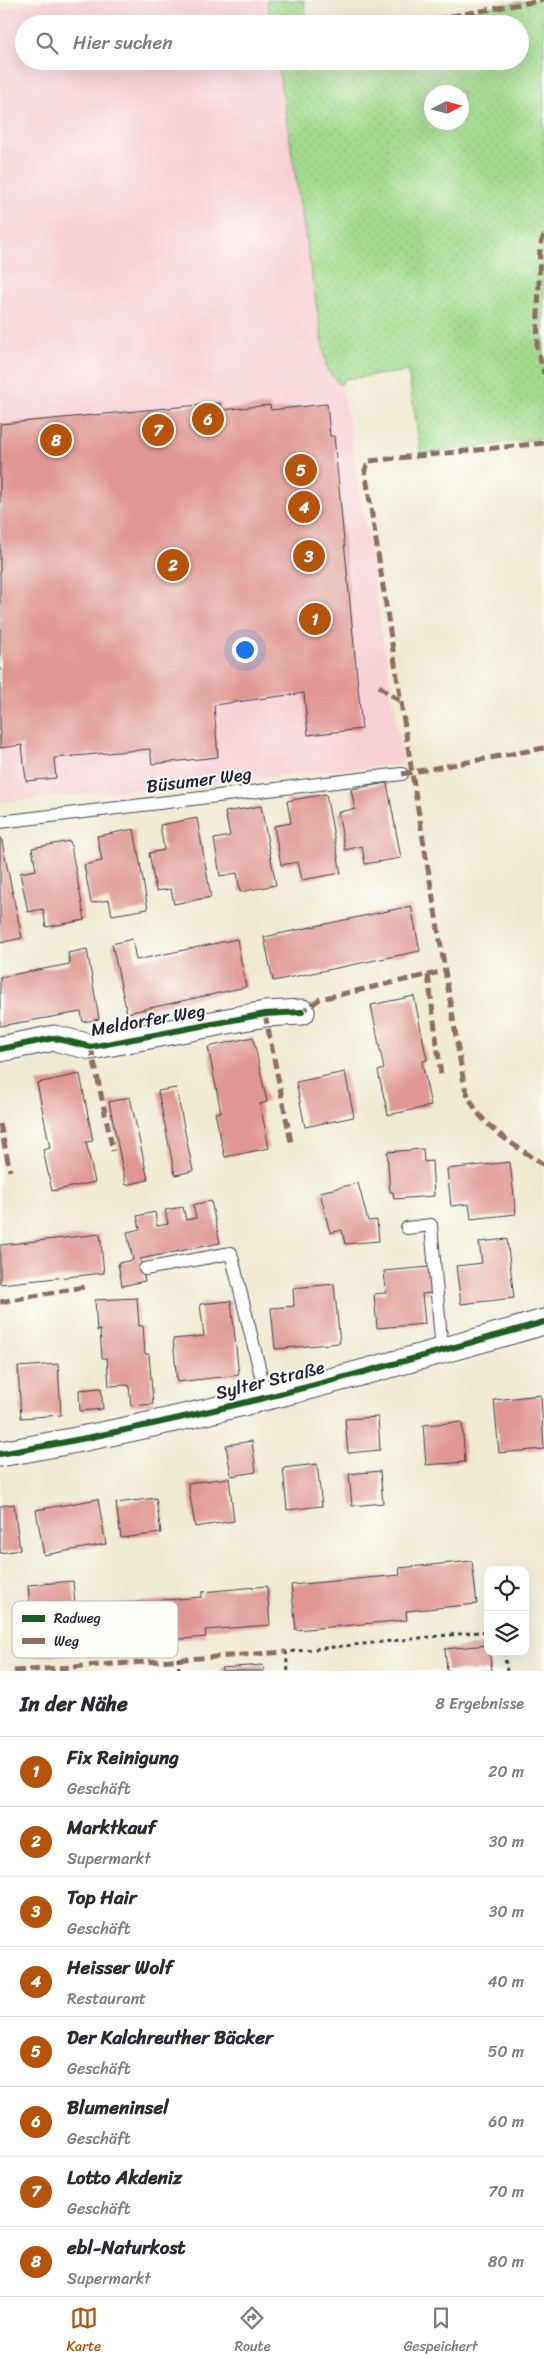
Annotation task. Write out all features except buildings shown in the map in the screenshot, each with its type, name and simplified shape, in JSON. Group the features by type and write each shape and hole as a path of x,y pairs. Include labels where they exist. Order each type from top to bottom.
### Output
{"street":[{"name":"Meldorfer Weg","path":"0,1049 54,1038 91,1047 265,1014 302,1012"},
{"name":"Sylter Straße","path":"0,1454 139,1426 266,1396 442,1351 544,1322"}],"lane":[{"name":"Büsumer Weg","path":"0,822 402,774"},
{"path":"407,1228 431,1225 442,1351"},
{"path":"145,1269 231,1253 266,1396"}],"path":[{"path":"288,1671 286,1652 484,1632"},
{"path":"505,1656 507,1671"},
{"path":"178,1658 179,1671"}],"shaded area":[{"path":"49,0 267,0 270,15 15,15 15,70 278,70 327,370 340,385 347,412 403,764 0,802 0,10"}],"green space":[{"path":"267,0 304,0 305,15 270,15"},
{"path":"532,0 544,0 544,438 421,454 408,371 345,379 340,385 327,370 278,70 529,70 529,15 445,15"}],"marked path":[{"path":"458,15 544,0"},
{"path":"544,235 540,246 537,347 544,374"},
{"path":"544,443 369,461 365,470 412,773 464,1084 469,1099 486,1122 507,1140 544,1165"},
{"path":"379,686 401,702"},
{"path":"402,774 544,748"},
{"path":"300,1013 320,999 445,971"},
{"path":"428,975 441,1075"},
{"path":"265,1014 291,1142"},
{"path":"91,1047 113,1151"},
{"path":"0,1124 10,1171"},
{"path":"0,1302 84,1287"},
{"path":"14,1671 286,1652"}],"cycle path":[{"path":"0,1049 54,1038 91,1047 265,1014 302,1012"},
{"path":"0,1454 69,1442 274,1396 544,1322"}],"place":[{"name":"Blumeninsel","path":"208,419"},
{"name":"Lotto Akdeniz","path":"158,430"},
{"name":"ebl-Naturkost","path":"56,440"},
{"name":"Der Kalchreuther Bäcker","path":"301,470"},
{"name":"Heisser Wolf","path":"304,507"},
{"name":"Top Hair","path":"309,556"},
{"name":"Marktkauf","path":"173,565"},
{"name":"Fix Reinigung","path":"315,619"}]}
